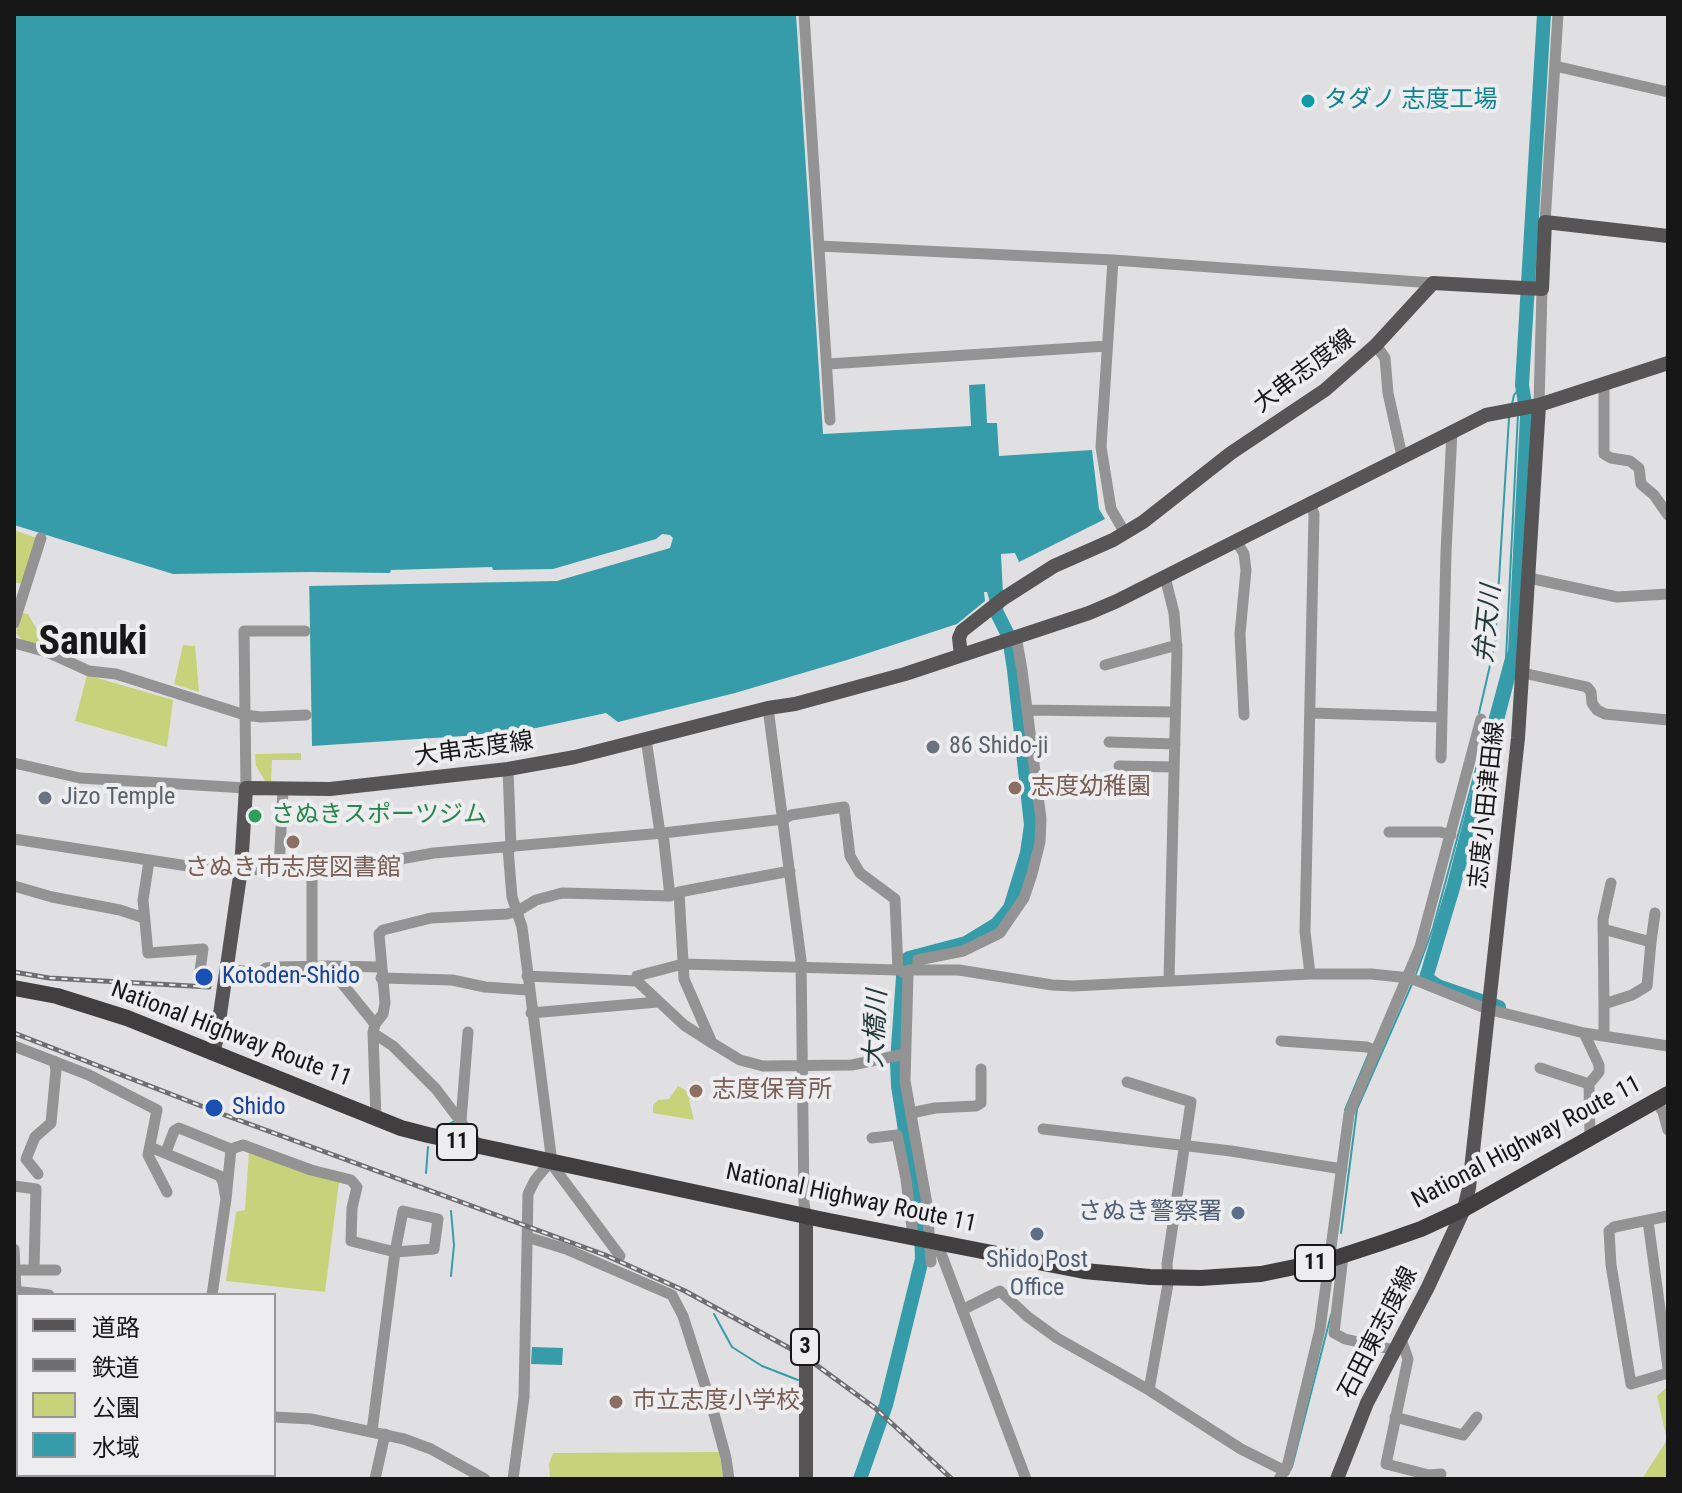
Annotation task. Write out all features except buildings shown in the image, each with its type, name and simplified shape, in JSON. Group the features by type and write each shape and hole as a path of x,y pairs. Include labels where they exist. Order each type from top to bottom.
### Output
{"highway":[{"name":"National Highway Route 11","path":"14,988 91,1006 401,1128 550,1162 1084,1271 1168,1278 1261,1274 1336,1258 1421,1229 1464,1209 1662,1097"}],"main road":[{"path":"1433,283 1537,289 1545,222 1668,236"},
{"name":"大串志度線","path":"961,655 959,638 962,631 1004,598 1054,566 1143,522 1231,453 1325,390 1376,345 1433,283"},
{"name":"大串志度線","path":"246,788 330,789 508,769 575,757 877,681 1089,613 1486,415 1539,405 1668,363"},
{"name":"志度小田津田線","path":"1464,1209 1469,1188 1523,673 1539,405"},
{"path":"212,1053 241,869 246,788"},
{"name":"石田東志度線","path":"1337,1479 1367,1403 1464,1209"},
{"name":"3","path":"806,1215 806,1479"}],"street":[{"path":"804,14 830,420"},
{"path":"1545,222 1558,14"},
{"path":"1555,66 1668,92"},
{"path":"819,246 1113,260 1433,283"},
{"path":"1113,260 1101,447 1111,509 1125,533"},
{"path":"1537,289 1539,405"},
{"path":"1376,345 1385,358 1388,393 1402,456"},
{"path":"828,364 1107,346"},
{"path":"1604,384 1604,454 1630,461 1639,468 1641,484 1654,495 1668,515"},
{"path":"1441,758 1452,431"},
{"path":"1310,502 1314,514 1305,932 1310,974"},
{"path":"14,623 41,538"},
{"path":"1236,540 1244,554 1246,570 1240,634 1244,715"},
{"path":"1165,577 1174,613 1177,645 1169,980"},
{"path":"1529,578 1617,597 1668,594"},
{"path":"14,763 80,778 246,788 244,631 305,631"},
{"path":"908,971 918,960 963,951 1000,933 1024,898 1040,842 1041,819 1027,710 1011,638"},
{"path":"14,643 47,652 78,667 116,674 245,715 306,715"},
{"path":"1105,665 1177,645"},
{"path":"1523,673 1587,687 1592,703 1605,714 1668,720"},
{"path":"768,708 801,966 806,1215"},
{"path":"1027,710 1175,712"},
{"path":"1311,713 1442,717"},
{"path":"1441,1474 1429,1475 1386,1464 1408,1359 1398,1344 1345,1339 1334,1333 1336,1258 1342,1169 1352,1105 1420,947 1481,719"},
{"path":"646,739 661,833 675,894 684,979 712,1043"},
{"path":"1109,742 1175,744"},
{"path":"1119,766 1174,767"},
{"path":"508,769 512,897 518,911 550,1162 620,1256"},
{"path":"279,870 283,789"},
{"path":"14,839 149,861 312,872 434,853 784,819 791,815 844,807 850,856 860,873 895,899 908,971 905,1081 927,1204 925,1238 962,1310 1026,1479"},
{"path":"1389,832 1440,832 1451,835"},
{"path":"149,861 143,900 148,953 203,949 200,971"},
{"path":"376,1118 374,1028 383,1014 385,1003 379,934 383,930 431,918 474,917 518,911 536,900 562,893 675,894 790,871"},
{"path":"312,872 312,965"},
{"path":"1604,1036 1603,929 1604,909 1611,883"},
{"path":"14,886 144,918"},
{"path":"1604,1004 1644,990 1647,986 1655,913"},
{"path":"1603,929 1651,942"},
{"path":"637,981 637,976 683,964 959,970 1052,985 1371,974 1407,977 1487,1009 1584,1033 1668,1046"},
{"path":"226,969 260,973 266,968 328,966 528,990"},
{"path":"328,966 374,1028 436,1089 480,1147"},
{"path":"527,976 637,981 684,1025 740,1060 763,1066 852,1065 905,1054"},
{"path":"531,1013 658,1002"},
{"path":"461,1121 468,1032"},
{"path":"1584,1033 1599,1065 1599,1072 1589,1084 1590,1137"},
{"path":"1281,1041 1374,1050"},
{"path":"14,1046 89,1075 157,1110 148,1155 167,1192"},
{"path":"38,1174 26,1159 35,1137 51,1123 56,1070 54,1061"},
{"path":"1540,1068 1589,1084"},
{"path":"911,1113 981,1103 981,1069"},
{"path":"1127,1082 1191,1102 1167,1264 1168,1278 1149,1390"},
{"path":"1662,1097 1668,1130"},
{"path":"166,1152 174,1131 179,1128 231,1149 243,1145 311,1170 351,1180 357,1187 352,1208 351,1241 379,1250 395,1252 434,1249 438,1219 403,1211 395,1252 372,1431"},
{"path":"1043,1129 1183,1145 1342,1169"},
{"path":"872,1138 897,1135 906,1179 931,1262"},
{"path":"150,1147 220,1176 226,1199"},
{"path":"212,1293 231,1149"},
{"path":"513,1479 524,1397 528,1194 550,1162"},
{"path":"14,1186 36,1189 34,1270"},
{"path":"1648,1221 1665,1325 1668,1370 1631,1384 1611,1265 1609,1231 1614,1227 1668,1216"},
{"path":"527,1237 591,1258 672,1295 683,1316 713,1410 729,1479"},
{"path":"14,1249 15,1291"},
{"path":"962,1310 1000,1291 1057,1338 1149,1390 1282,1475 1336,1258"},
{"path":"1655,1273 1668,1269"},
{"path":"16,1270 56,1270"},
{"path":"276,1417 311,1419 385,1434 431,1449 485,1479"},
{"path":"1395,1417 1463,1435 1477,1417"},
{"path":"375,1479 385,1434"}],"green space":[{"path":"14,530 37,538 21,584 14,582"},
{"path":"21,613 28,614 42,638 41,646 22,640 16,633"},
{"path":"183,645 195,646 199,692 174,684"},
{"path":"87,675 173,700 167,747 75,721"},
{"path":"301,753 301,760 272,760 271,784 267,784 256,766 255,754"},
{"path":"678,1086 694,1095 689,1100 694,1120 653,1113 653,1105 658,1100 669,1099"},
{"path":"249,1151 339,1182 325,1292 226,1281 236,1212 245,1210"},
{"path":"1668,1386 1668,1479 1642,1479 1667,1440 1657,1396"},
{"path":"719,1452 724,1479 550,1479 549,1464 553,1453"}],"water":[{"path":"14,14 796,14 823,434 971,426 969,385 985,384 987,423 997,423 999,456 1092,450 1099,509 1105,519 1019,562 1015,553 1001,554 1003,594 990,602 987,592 984,592 985,601 957,624 735,693 618,722 606,713 536,728 479,735 312,746 309,572 173,574 14,525"},
{"path":"532,1347 563,1348 562,1365 531,1364"}],"pier":[{"path":"662,534 673,538 670,548 557,581 309,586 309,572 390,573 391,570 492,567 493,570 553,569 656,539"}],"waterway":[{"name":"弁天川","path":"1499,1007 1438,986 1426,978 1453,888 1515,651 1527,416 1522,385 1544,14"},
{"path":"1512,404 1514,395 1522,385"},
{"name":"弁天川","path":"1520,403 1522,386"},
{"path":"1416,974 1433,928 1506,658 1518,414"},
{"path":"1479,713 1495,644 1509,418"},
{"name":"大橋川","path":"860,1479 886,1405 922,1259 921,1232 898,1086 904,962 966,943 997,924 1010,908 1027,853 1031,825 1014,670 1009,637 996,611 997,597"},
{"path":"1341,1233 1357,1109 1412,984"},
{"path":"1345,1110 1369,1053"},
{"path":"441,1128 455,1121"},
{"path":"426,1173 428,1147"},
{"path":"451,1211 454,1245 451,1276"},
{"path":"1312,1250 1326,1247"},
{"path":"714,1314 732,1347 762,1366 798,1380"},
{"path":"1292,1467 1331,1315"}],"railway":[{"path":"14,972 49,978 209,987"},
{"path":"14,1033 214,1111 605,1255 685,1291 804,1356 875,1408 952,1479"}],"place":[{"name":"タダノ 志度工場","path":"1308,101"},
{"name":"86 Shido-ji","path":"933,747"},
{"name":"志度幼稚園","path":"1015,788"},
{"name":"Jizo Temple","path":"45,798"},
{"name":"さぬきスポーツジム","path":"255,816"},
{"name":"さぬき市志度図書館","path":"293,842"},
{"name":"Kotoden-Shido","path":"204,977"},
{"name":"志度保育所","path":"696,1091"},
{"name":"Shido","path":"214,1108"},
{"name":"さぬき警察署","path":"1238,1213"},
{"name":"Shido Post Office","path":"1037,1234"},
{"name":"市立志度小学校","path":"616,1402"}],"district":[{"name":"Sanuki","path":"93,644"}]}
